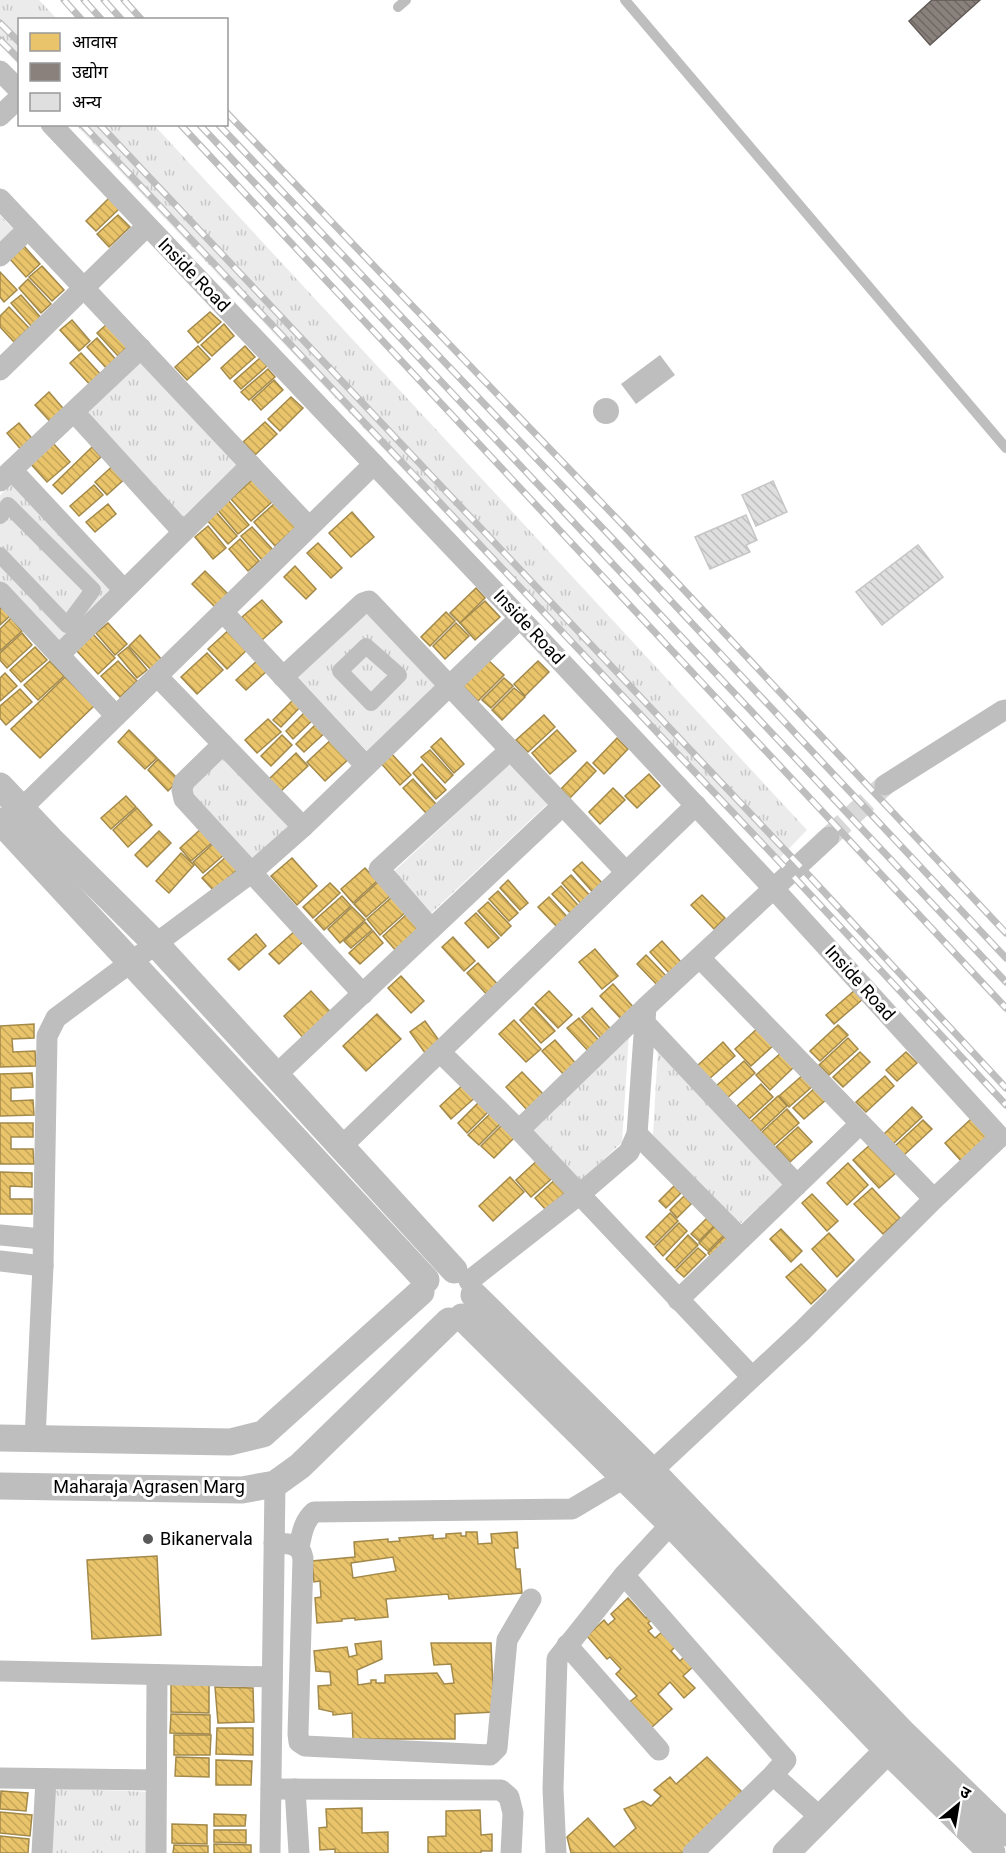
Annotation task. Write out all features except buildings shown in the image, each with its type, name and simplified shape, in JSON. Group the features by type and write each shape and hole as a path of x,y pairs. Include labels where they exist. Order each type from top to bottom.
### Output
{"street":[{"path":"0,71 18,89"},
{"path":"0,116 18,99"},
{"name":"Inside Road","path":"53,126 696,805 1003,1140"},
{"path":"0,199 309,527"},
{"path":"0,370 147,226"},
{"path":"0,256 28,229"},
{"path":"124,590 6,476 141,348"},
{"path":"74,412 183,532"},
{"path":"11,815 116,716 374,464"},
{"path":"59,655 250,465"},
{"path":"0,516 8,505 93,590 67,625 0,555"},
{"path":"0,592 116,716"},
{"path":"283,677 363,603 369,601 626,872"},
{"path":"222,612 366,766"},
{"path":"35,1439 43,1266 47,1036 56,1018 251,873 520,618"},
{"path":"157,676 303,826"},
{"path":"885,785 1006,710"},
{"path":"223,744 184,782 182,790 184,799 363,994"},
{"path":"431,929 379,869 510,750"},
{"path":"0,786 11,815 43,849 133,962 423,1286 425,1309 439,1320 462,1297 629,1152 637,1134 646,1015"},
{"path":"275,1076 563,805"},
{"path":"342,1146 696,805"},
{"path":"519,1130 646,1015 700,958 829,837"},
{"path":"43,849 155,943 275,1076 342,1146 462,1297 624,1478 896,1743 1006,1833"},
{"path":"700,958 934,1199"},
{"path":"646,1015 797,1185"},
{"path":"440,1052 519,1130 752,1377"},
{"path":"678,1300 860,1124"},
{"path":"637,1134 741,1239"},
{"path":"652,1471 802,1331 934,1199 1003,1140"},
{"path":"0,1234 42,1239"},
{"path":"0,1261 43,1266"},
{"path":"0,1438 230,1442 263,1434 423,1286 436,1271 445,1269 462,1297 652,1471 992,1853"},
{"name":"Maharaja Agrasen Marg","path":"0,1486 242,1490 275,1484 300,1466 462,1297"},
{"path":"298,1547 304,1526 314,1512 572,1509 624,1478"},
{"path":"270,1853 275,1484"},
{"path":"556,1853 554,1789 559,1655 624,1575 671,1524"},
{"path":"274,1543 295,1545 301,1550 303,1558 298,1734 299,1742 305,1746 490,1755 497,1748 507,1640 531,1599"},
{"path":"624,1575 786,1760 693,1853"},
{"path":"567,1645 659,1750"},
{"path":"0,1671 272,1677"},
{"path":"156,1853 157,1675"},
{"path":"786,1853 896,1743"},
{"path":"773,1775 821,1818"},
{"path":"0,1778 156,1780"},
{"path":"42,1853 46,1779"},
{"path":"270,1789 501,1790 509,1797 513,1813 511,1853"},
{"path":"295,1789 299,1853"}],"lane":[{"path":"625,0 1006,448"}],"green space":[{"path":"0,0 39,0 56,18 18,18 18,64 0,45"},
{"path":"77,126 155,126 807,830 776,862"},
{"path":"0,215 16,232 0,247"},
{"path":"140,359 241,466 184,520 83,412"},
{"path":"13,483 115,592 58,644 0,583 0,495"},
{"path":"369,607 440,684 367,751 296,675"},
{"path":"225,754 292,827 249,866 182,794"},
{"path":"516,758 554,798 427,917 389,876"},
{"path":"629,1034 622,1142 579,1183 528,1132"},
{"path":"658,1047 785,1183 738,1226 653,1135"},
{"path":"53,1788 151,1792 149,1853 51,1853"}],"shaded area":[{"path":"660,355 675,375 636,404 621,384"},
{"path":"606,398 615,402 619,411 615,420 606,424 597,420 593,411 597,402"}],"tunnel":[{"path":"829,837 885,785"}],"railway":[{"path":"64,0 80,18"},
{"path":"84,0 100,18"},
{"path":"104,0 120,18"},
{"path":"124,0 140,18"},
{"path":"0,23 18,41"},
{"path":"0,40 18,58"},
{"path":"228,114 623,525 1006,933"},
{"path":"84,126 792,875 1006,1105"},
{"path":"101,126 801,867 1006,1088"},
{"path":"182,126 1006,1008"},
{"path":"201,126 1006,982"},
{"path":"220,126 611,537 1006,958"}],"place":[{"name":"Bikanervala","path":"148,1539"}]}
